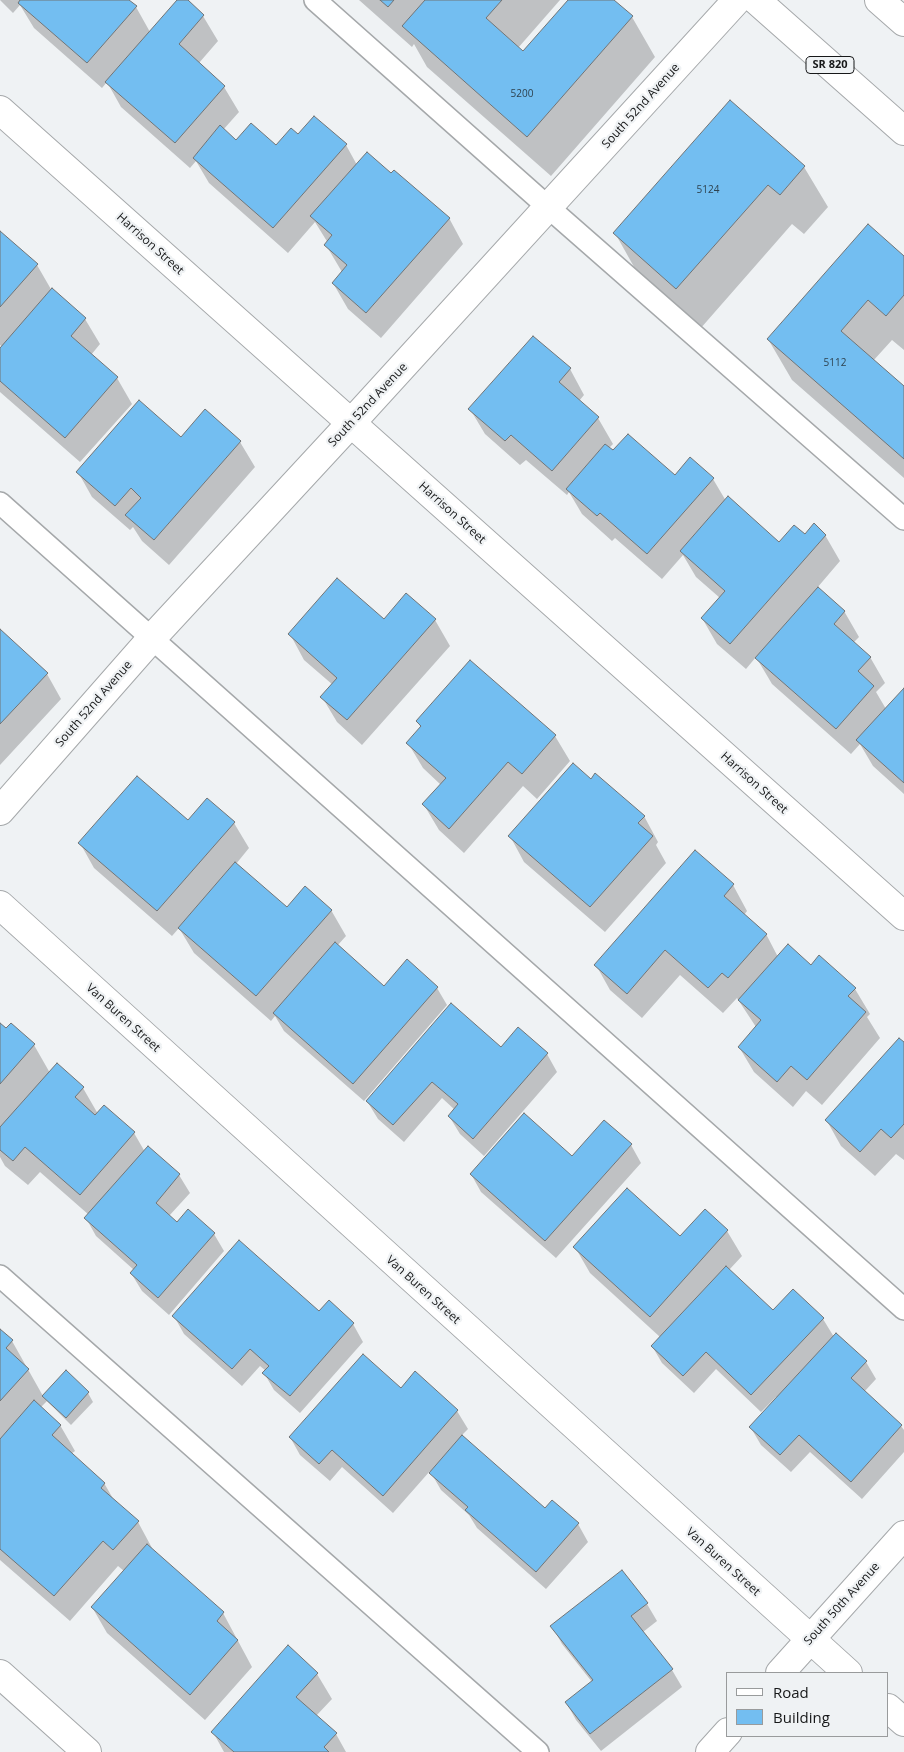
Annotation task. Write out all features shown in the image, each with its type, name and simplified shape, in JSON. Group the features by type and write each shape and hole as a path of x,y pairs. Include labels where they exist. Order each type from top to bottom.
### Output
{"main road":[{"name":"South 52nd Avenue","path":"0,811 152,638 737,0"},
{"name":"SR 820","path":"756,0 904,130"},
{"path":"879,0 904,22"},
{"name":"Harrison Street","path":"0,110 904,916"},
{"name":"Van Buren Street","path":"0,906 809,1640 847,1672"},
{"name":"South 50th Avenue","path":"781,1672 904,1535"},
{"path":"0,1674 87,1752"},
{"path":"889,1709 904,1722"},
{"path":"710,1752 726,1734"}],"lane":[{"path":"324,3 548,207 904,518"},
{"path":"0,503 904,1309"},
{"path":"0,1276 538,1752"}],"building":[{"path":"20,0 129,0 137,6 87,63 18,3"},
{"path":"177,0 188,0 204,15 179,44 225,86 175,143 105,82"},
{"path":"380,0 394,0 388,7"},
{"path":"425,0 502,0 486,18 523,51 568,0 614,0 633,16 527,137 402,26"},
{"path":"730,100 805,166 780,195 768,185 676,289 613,233"},
{"path":"314,116 347,144 273,228 193,158 220,125 236,140 251,123 276,145 291,128 298,134"},
{"path":"367,152 391,173 394,170 450,218 366,313 332,283 347,265 324,245 332,235 310,216"},
{"path":"868,224 904,256 904,295 886,316 868,300 841,331 904,386 904,459 767,339"},
{"path":"0,231 38,264 0,307"},
{"path":"52,288 86,318 71,336 118,377 65,438 0,381 0,348"},
{"path":"533,336 571,368 559,382 599,417 552,471 511,435 505,441 468,409"},
{"path":"139,400 181,437 205,409 241,441 154,540 125,515 141,498 131,488 115,506 76,472"},
{"path":"628,434 675,475 690,457 714,478 647,554 600,513 597,516 566,489 605,444 613,450"},
{"path":"728,496 779,542 794,525 805,534 814,523 826,535 730,644 701,618 725,591 680,551"},
{"path":"337,578 384,619 406,593 436,619 347,720 320,697 337,678 288,634"},
{"path":"818,587 845,611 834,624 871,657 858,671 874,686 836,729 755,658"},
{"path":"0,629 48,673 0,724"},
{"path":"470,660 556,735 522,774 508,762 449,829 422,804 446,778 406,743 421,726 416,721"},
{"path":"904,688 904,783 856,740"},
{"path":"573,763 591,779 595,773 645,816 638,823 653,836 590,907 508,836"},
{"path":"137,776 188,820 207,798 235,822 157,911 78,843"},
{"path":"695,850 734,884 724,896 767,934 728,978 722,973 708,988 665,950 627,994 594,965"},
{"path":"235,862 287,907 305,886 332,910 256,996 178,928"},
{"path":"335,942 384,986 407,959 438,987 353,1084 273,1013"},
{"path":"788,944 811,965 819,955 856,988 848,996 866,1012 807,1080 791,1066 777,1082 738,1047 761,1020 738,1000"},
{"path":"451,1003 501,1047 518,1027 548,1053 473,1139 448,1116 458,1104 432,1082 393,1125 366,1101"},
{"path":"0,1023 6,1028 11,1023 35,1044 0,1084"},
{"path":"899,1038 904,1042 904,1124 891,1138 881,1129 860,1152 825,1120"},
{"path":"57,1063 84,1087 75,1097 95,1115 104,1105 135,1132 80,1195 25,1147 13,1161 0,1150 0,1127"},
{"path":"524,1113 572,1156 604,1120 632,1144 545,1241 470,1174"},
{"path":"148,1146 180,1174 156,1203 177,1222 188,1209 215,1233 158,1298 130,1273 137,1265 84,1218"},
{"path":"627,1188 680,1236 705,1209 728,1230 650,1317 573,1247"},
{"path":"239,1240 319,1311 329,1300 354,1323 290,1396 262,1373 269,1366 250,1349 232,1369 172,1316"},
{"path":"726,1266 773,1310 793,1289 824,1318 751,1395 706,1352 683,1376 651,1346"},
{"path":"0,1329 13,1340 6,1348 29,1369 0,1401"},
{"path":"836,1333 867,1361 851,1378 902,1425 851,1482 799,1435 780,1455 749,1427"},
{"path":"363,1354 401,1388 415,1371 458,1410 383,1496 332,1450 319,1464 289,1437"},
{"path":"66,1370 89,1392 66,1418 42,1396"},
{"path":"34,1400 61,1425 52,1435 105,1483 101,1488 139,1521 113,1550 103,1541 54,1596 0,1549 0,1439"},
{"path":"462,1435 545,1508 552,1500 579,1523 536,1572 465,1510 468,1507 429,1473"},
{"path":"147,1544 224,1612 217,1621 238,1640 190,1695 91,1607"},
{"path":"622,1570 648,1603 631,1616 673,1669 590,1734 565,1702 593,1680 550,1626"},
{"path":"288,1645 318,1673 296,1697 337,1733 324,1747 329,1752 234,1752 211,1732"}]}
